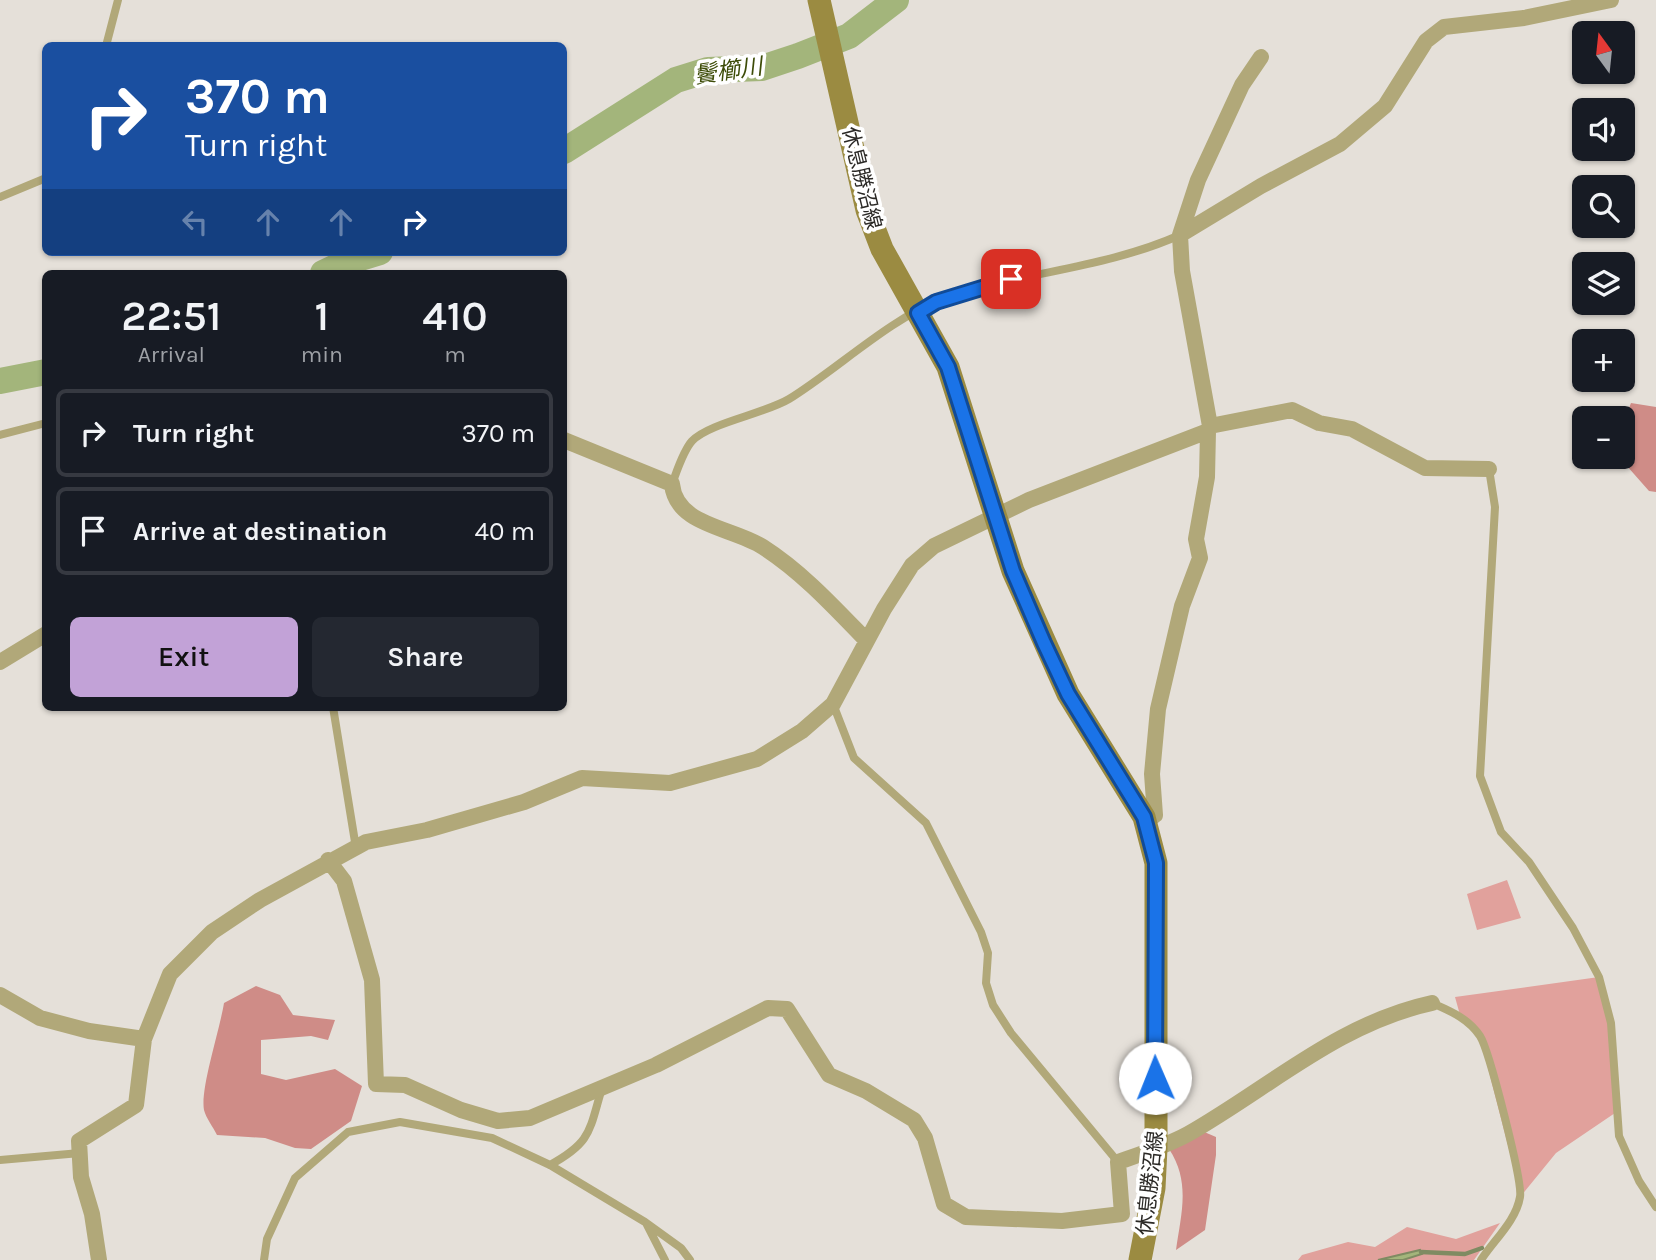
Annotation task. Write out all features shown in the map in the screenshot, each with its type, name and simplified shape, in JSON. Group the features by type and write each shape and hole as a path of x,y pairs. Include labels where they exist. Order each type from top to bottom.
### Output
{"main road":[{"name":"休息勝沼線","path":"819,0 867,210 881,249 948,367 1013,571 1068,694 1146,822 1156,863 1156,1148 1154,1188 1140,1260"}],"street":[{"path":"1180,235 1261,186 1340,144 1385,106 1426,41 1444,27 1524,18 1611,0"},
{"path":"1146,822 1155,815 1152,774 1162,686 1182,606 1200,558 1196,539 1207,477 1209,429 1182,271 1180,235 1198,180 1242,85 1261,57"},
{"path":"99,1260 92,1214 81,1177 79,1141 136,1105 144,1040 170,974 212,932 328,860 366,842 427,830 524,803 582,778 670,783 757,759 802,731 832,704 866,640 912,565 934,545 995,515 1209,429 1292,410 1319,423 1352,429 1425,468 1489,469"},
{"path":"567,441 672,484 673,495 682,511 762,546 819,591 866,640"},
{"path":"0,662 42,636"},
{"path":"328,860 344,881 372,981 376,1084 405,1085 461,1110 498,1121 530,1118 656,1065 768,1008 787,1009 829,1075 866,1091 914,1120 925,1138 944,1204 966,1217 1062,1221 1122,1214 1118,1162 1185,1136 1338,1037 1402,1010 1432,1003"},
{"path":"0,995 40,1018 89,1031 144,1040"}],"lane":[{"path":"107,42 118,0"},
{"path":"0,197 42,180"},
{"path":"672,484 692,441 707,431 761,414 788,400 877,337 936,302 1032,273 1059,272 1180,235"},
{"path":"0,435 42,424"},
{"path":"1489,469 1495,507 1480,776 1501,832 1529,862 1573,928 1600,977 1611,1023 1619,1136 1639,1181 1656,1208"},
{"path":"832,704 854,758 926,822 981,932 988,953 986,983 993,1005 1011,1033 1118,1162"},
{"path":"334,711 356,848"},
{"path":"1432,1003 1460,1015 1480,1036 1505,1114 1521,1196 1508,1226 1481,1260"},
{"path":"550,1165 578,1150 589,1130 602,1087"},
{"path":"264,1260 267,1239 295,1178 348,1132 400,1122 492,1138 550,1165 645,1222 681,1248 690,1260"},
{"path":"0,1160 80,1153"},
{"path":"645,1222 666,1260"}],"shaded area":[{"path":"1631,403 1656,407 1656,492 1649,491 1630,469 1635,469 1635,406 1630,406"},
{"path":"1507,880 1521,918 1477,930 1467,894"},
{"path":"1599,977 1611,1023 1615,1113 1556,1153 1521,1196 1480,1037 1460,1015 1455,997"},
{"path":"256,986 280,995 293,1015 335,1020 328,1040 311,1036 261,1040 261,1074 286,1080 335,1069 362,1086 351,1121 311,1149 295,1148 265,1138 217,1135 205,1113 205,1088 224,1003"},
{"path":"1202,1131 1216,1137 1216,1155 1205,1230 1176,1250 1183,1198 1180,1174 1169,1149"},
{"path":"1500,1223 1474,1260 1298,1260 1302,1255 1348,1242 1375,1247 1407,1227 1456,1239"},
{"path":"1420,1250 1422,1254 1403,1260 1378,1260"}],"waterway":[{"name":"鬢櫛川","path":"567,149 676,80 708,70 762,68 798,56 849,36 896,0"},
{"name":"鬢櫛川","path":"329,270 367,256"},
{"name":"鬢櫛川","path":"0,381 42,373"},
{"path":"1421,1252 1465,1254 1482,1248"}],"route":[{"path":"1011,279 936,302 918,313 948,367 1013,571 1044,643 1068,694 1144,817 1149,830 1156,863 1155,1078"}]}
